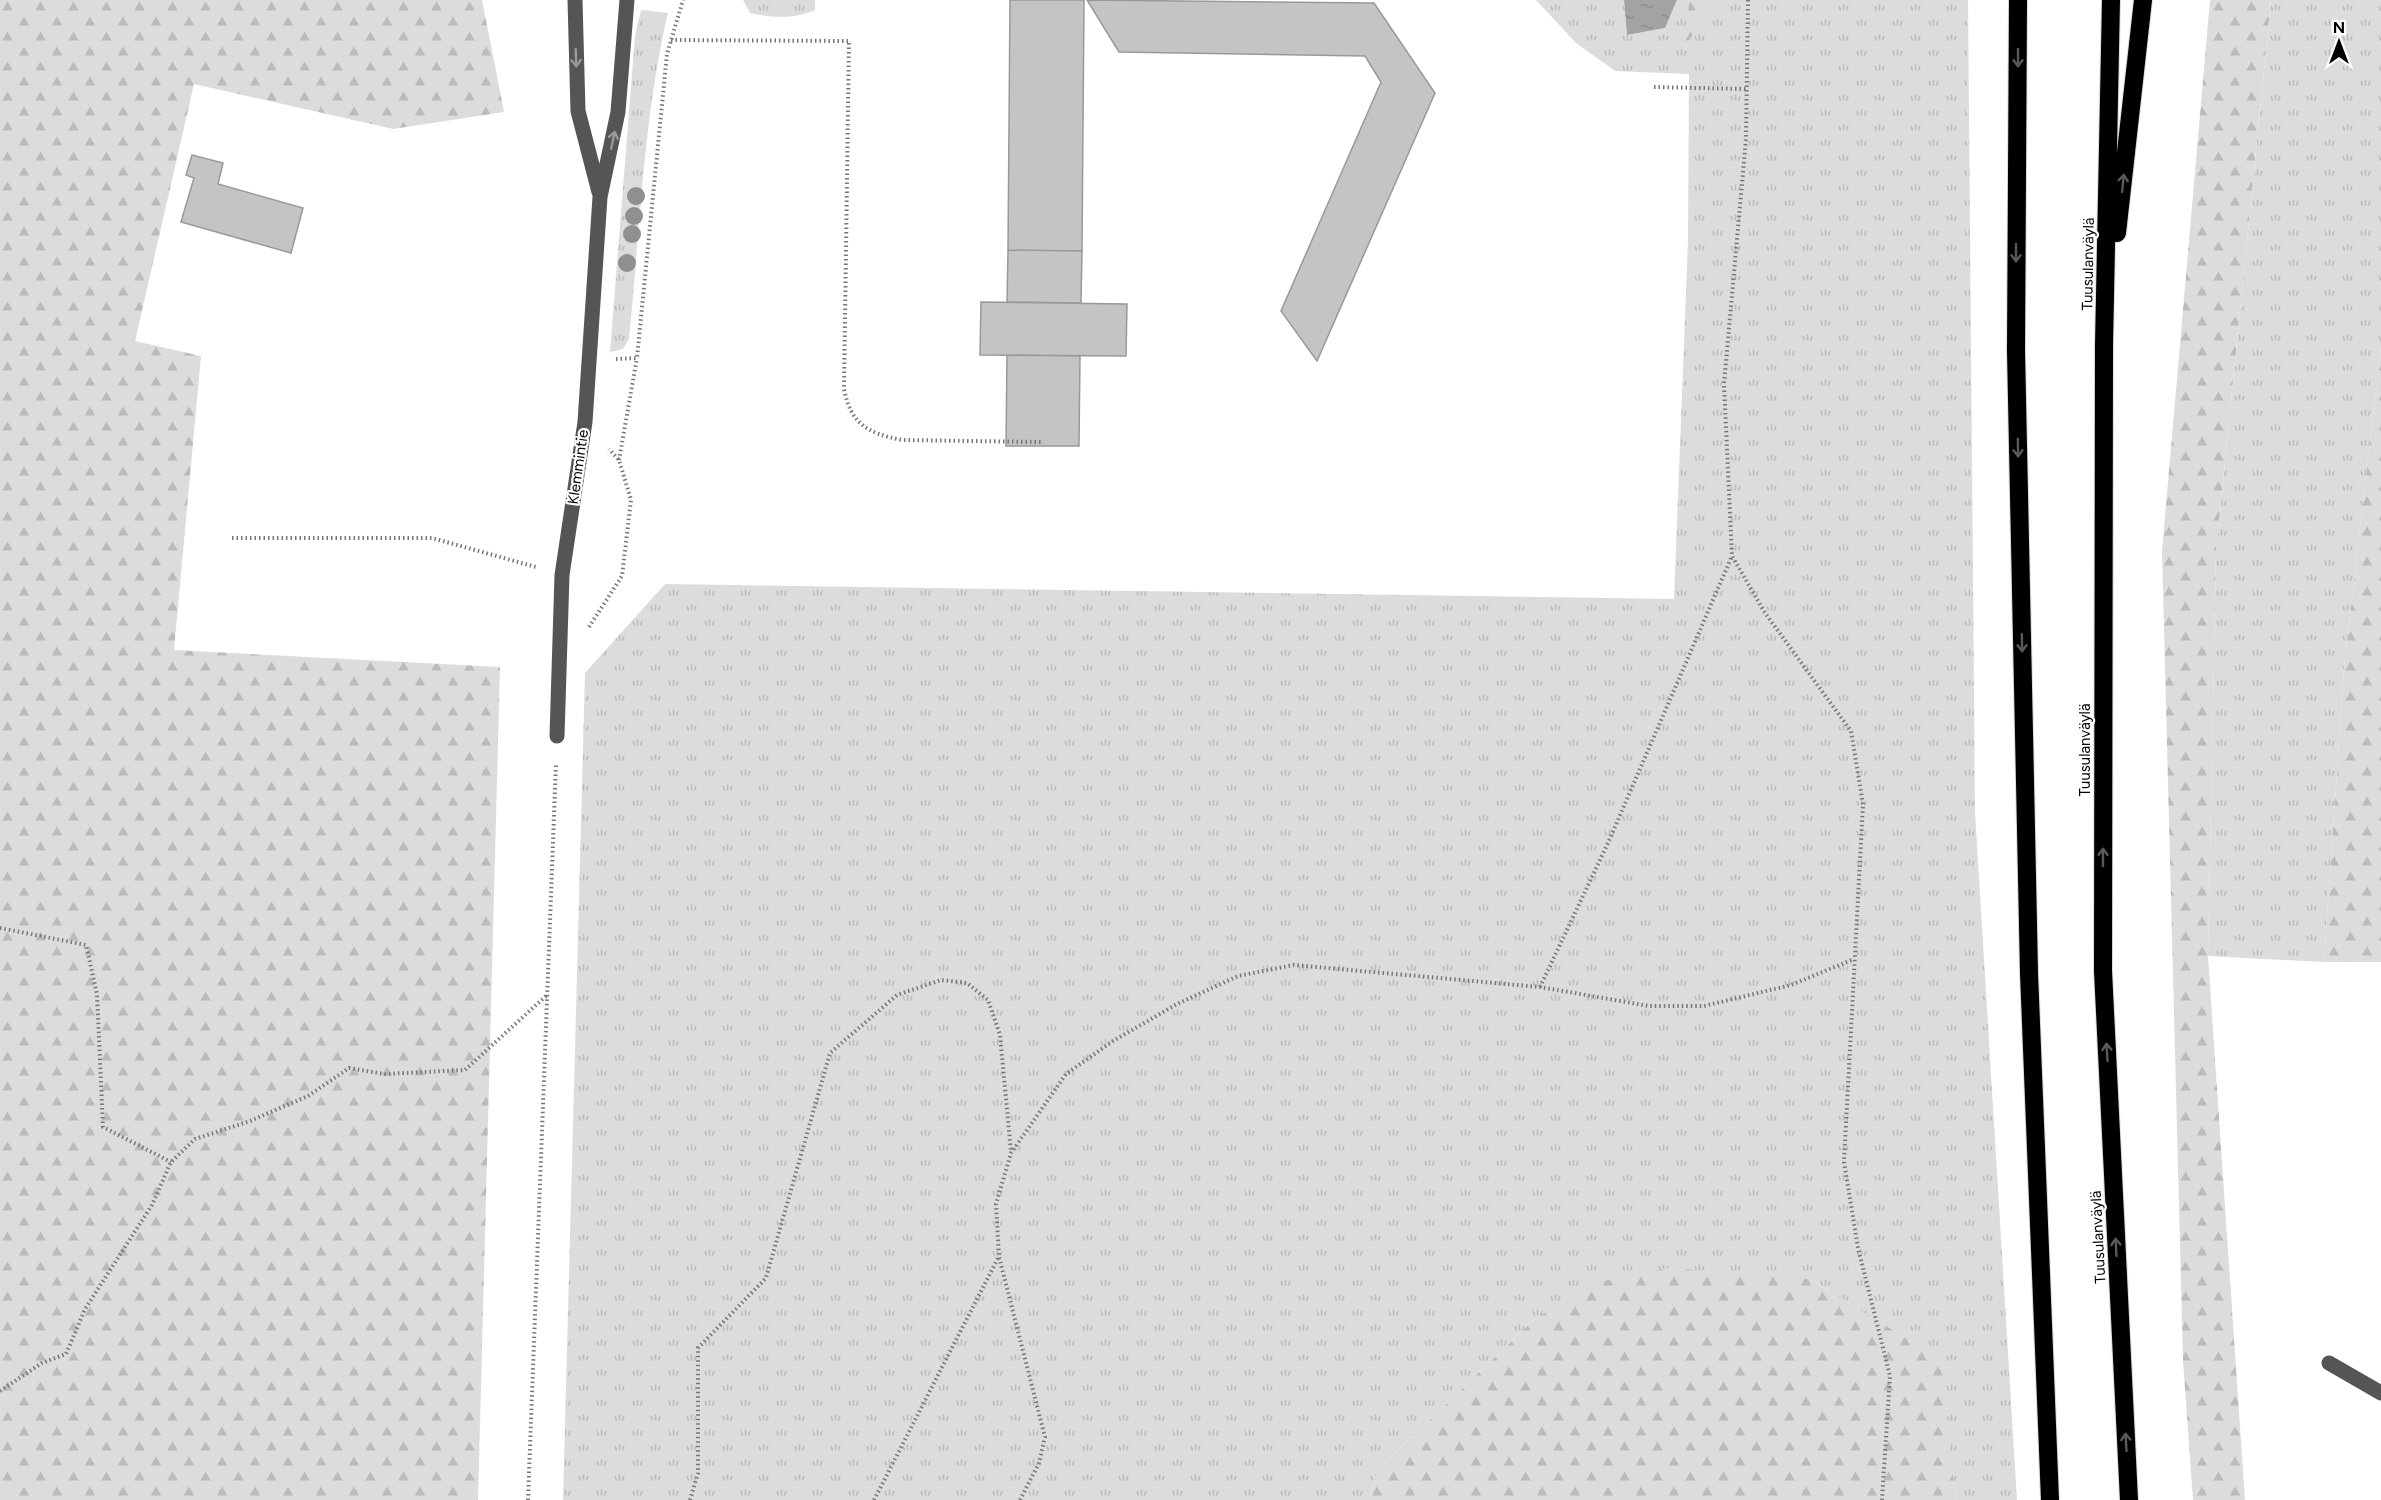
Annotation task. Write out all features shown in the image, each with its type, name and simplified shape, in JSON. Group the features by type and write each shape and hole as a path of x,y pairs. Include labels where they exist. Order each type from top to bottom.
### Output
{"highway":[{"path":"2018,0 2016,351 2028,913 2050,1500"},
{"name":"Tuusulanväylä","path":"2111,0 2104,345 2103,971 2129,1500"},
{"path":"2104,345 2143,0"}],"street":[{"name":"Klemmintie","path":"575,0 578,111 600,197"},
{"name":"Klemmintie","path":"557,736 562,575 585,422 600,197 618,112 627,0"},
{"path":"2330,1363 2381,1393"}],"path":[{"path":"559,672 622,576 631,500 620,460 637,358 667,54 683,0"},
{"path":"1540,987 1608,843 1731,556 1724,384 1746,139 1748,0"},
{"path":"672,40 849,41 844,389 848,407 855,420 864,426 884,436 902,440 1041,442"},
{"path":"1654,87 1746,89"},
{"path":"589,359 637,358"},
{"path":"585,422 620,460"},
{"path":"232,538 432,538 562,575"},
{"path":"1731,556 1766,614 1851,731 1863,804 1844,1162 1857,1248 1890,1376 1882,1500"},
{"path":"528,1500 557,736"},
{"path":"0,928 86,945 97,994 103,1127 171,1162"},
{"path":"1020,1500 1039,1463 1045,1437 999,1257 996,1204 1011,1153 1066,1074 1113,1041 1177,1004 1238,976 1294,965 1540,987 1649,1006 1704,1006 1791,985 1854,959"},
{"path":"690,1500 698,1473 698,1348 766,1278 831,1053 897,995 941,980 967,983 988,1000 1000,1035 1011,1153"},
{"path":"0,1391 42,1363 66,1354 85,1309 152,1205 171,1162 195,1139 250,1121 308,1096 349,1068 385,1074 465,1070 547,994"},
{"path":"874,1500 999,1257"}],"green space":[{"path":"0,0 482,0 504,112 393,129 194,84 135,341 201,356 174,650 500,667 478,1500 0,1500"},
{"path":"743,0 815,0 815,10 783,17 767,16 750,13"},
{"path":"1536,0 1624,0 1627,35 1665,28 1677,0 1689,0 1686,46 1714,0 1968,0 1975,812 2017,1500 1956,1500 1940,1360 1810,1279 1536,1318 1377,1470 1370,1500 563,1500 585,673 665,584 1674,599 1688,241 1689,74 1615,71 1576,43"},
{"path":"1689,0 1714,0 1685,48"},
{"path":"2210,0 2271,0 2216,551 2208,956 2245,1500 2193,1500 2183,1361 2162,551"},
{"path":"2271,0 2381,0 2381,347 2344,667 2324,962 2208,956 2216,551"},
{"path":"641,10 668,13 653,93 643,175 629,339 623,349 610,352 635,36"},
{"path":"2381,347 2381,962 2324,962 2344,667"},
{"path":"1669,1268 1810,1279 1941,1360 1956,1500 1370,1500 1377,1470 1536,1318 1599,1282"}],"water":[{"path":"1624,0 1677,0 1665,28 1627,35"}],"building":[{"path":"1010,0 1084,0 1082,251 1008,250"},
{"path":"1087,0 1374,3 1435,93 1317,361 1281,311 1381,82 1365,56 1119,52"},
{"path":"192,155 223,163 218,184 303,208 291,253 181,222 194,178 186,175"},
{"path":"1008,250 1082,251 1081,303 1007,302"},
{"path":"981,302 1127,304 1126,356 980,355"},
{"path":"1007,355 1080,356 1079,446 1006,446"}]}
